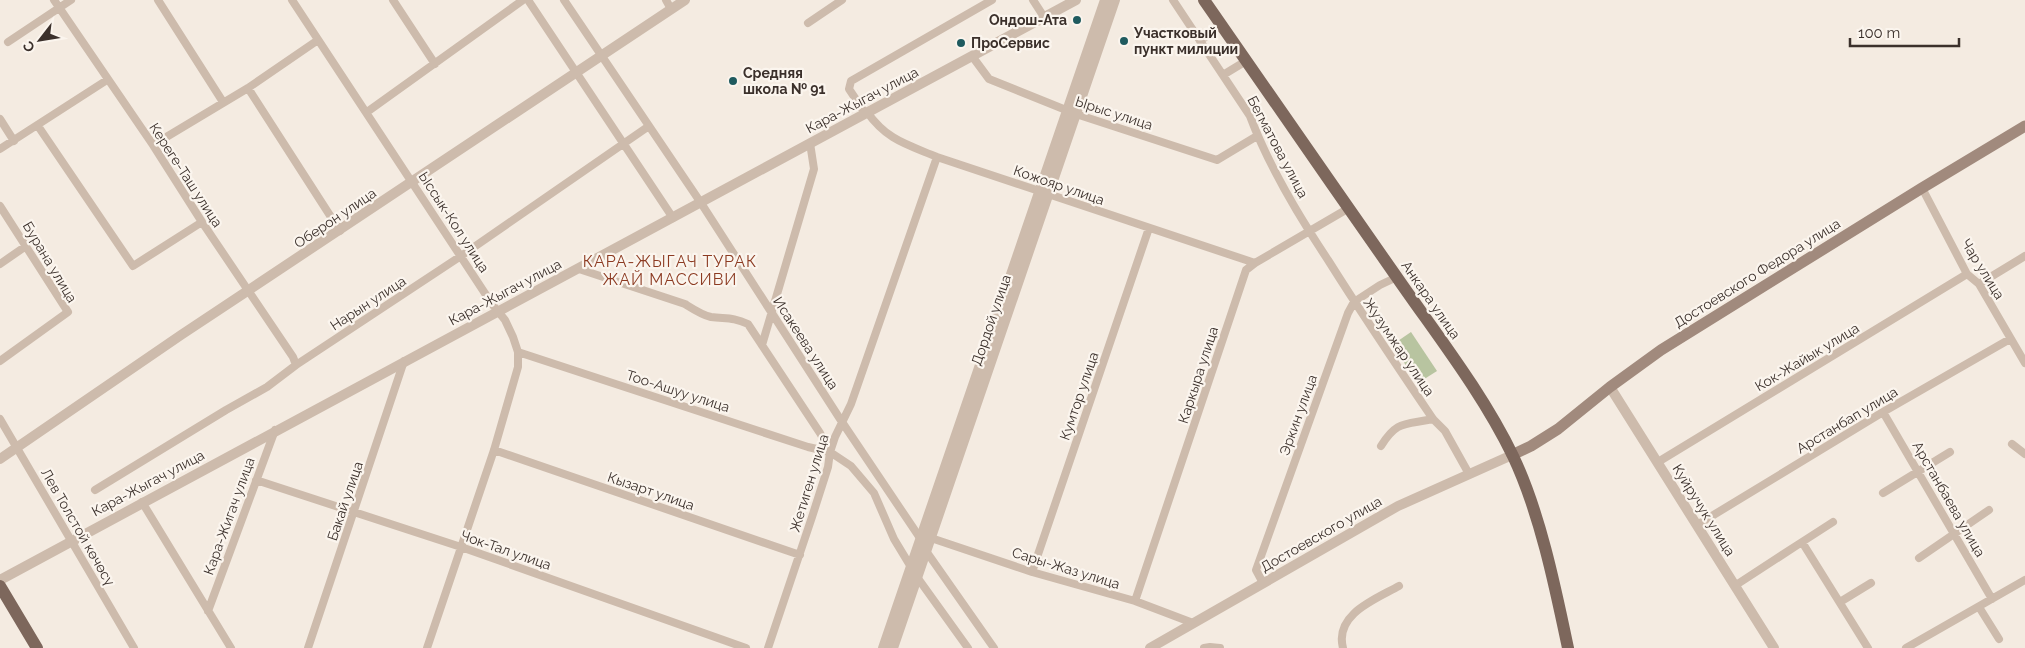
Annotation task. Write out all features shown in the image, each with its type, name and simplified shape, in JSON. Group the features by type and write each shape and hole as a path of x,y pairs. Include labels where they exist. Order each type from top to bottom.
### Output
{"main road":[{"name":"Анкара улица","path":"1204,0 1476,393 1512,455 1537,520 1566,647"},
{"name":"Достоевского Федора улица","path":"1512,455 1531,446 1558,429 1610,387 1661,350 2025,126"},
{"path":"0,586 37,648"}],"street":[{"name":"Кереге-Таш улица","path":"54,0 153,145 296,365"},
{"path":"8,42 72,0"},
{"path":"158,0 223,102"},
{"name":"Ыссык-Кол улица","path":"292,0 505,320 518,352 518,367 494,450 429,647"},
{"path":"393,0 435,64"},
{"path":"367,112 523,0"},
{"path":"528,0 672,218"},
{"name":"Исакеева улица","path":"564,0 701,203 842,422 926,538"},
{"name":"Оберон улица","path":"0,460 182,335 576,73 668,5 685,0"},
{"path":"808,22 842,0"},
{"name":"Кожояр улица","path":"992,0 850,82 849,89 878,127 897,140 937,157 1255,263"},
{"path":"1033,0 1044,17"},
{"name":"Кара-Жыгач улица","path":"0,580 275,430 1076,0"},
{"name":"Дордой улица","path":"883,648 910,566 926,538 1071,113 1105,0"},
{"name":"Дордой улица","path":"1071,113 1115,0"},
{"name":"Бегматова улица","path":"1173,0 1250,116 1257,136 1309,232"},
{"path":"1200,41 1221,25"},
{"path":"153,145 248,88 318,40"},
{"name":"Ырыс улица","path":"972,56 989,79 1071,113 1218,160 1257,136"},
{"path":"1223,75 1246,61"},
{"path":"0,149 107,80"},
{"path":"248,88 340,231"},
{"path":"0,119 14,141"},
{"path":"38,126 133,266 202,222"},
{"name":"Нарын улица","path":"95,490 267,387 296,365 462,256 649,126"},
{"path":"762,345 770,311 814,169 810,143"},
{"name":"Жетиген улица","path":"768,648 828,467 830,452 851,404 937,157"},
{"name":"Чар улица","path":"1922,188 1967,274 1979,284 2025,362"},
{"name":"Бурана улица","path":"0,206 68,312 0,361"},
{"name":"Каркыра улица","path":"1135,601 1246,270 1349,208"},
{"name":"Кумтор улица","path":"1032,572 1149,228"},
{"name":"Жузумжар улица","path":"1309,232 1433,419 1445,431 1469,474"},
{"path":"0,264 26,246"},
{"path":"1979,284 2025,256"},
{"path":"578,269 685,304 711,316 728,317 748,324 820,433 830,452 850,466 874,494 894,539 910,566 968,648"},
{"name":"Кок-Жайык улица","path":"1658,462 1967,274"},
{"path":"1354,302 1380,284 1397,277"},
{"name":"Эркин улица","path":"1263,583 1256,570 1348,312 1354,302"},
{"name":"Арстанбап улица","path":"1697,525 1883,412 2010,339"},
{"name":"Тоо-Ашуу улица","path":"518,352 808,447 830,452"},
{"name":"Бакай улица","path":"308,648 404,361"},
{"name":"Куйручук улица","path":"1610,387 1774,648"},
{"name":"Арстанбаева улица","path":"1883,412 1992,599"},
{"name":"Лев Толстой көчөсү","path":"0,419 134,648"},
{"path":"1381,446 1391,430 1398,426 1433,419"},
{"name":"Кара-Жигач улица","path":"208,611 275,430"},
{"path":"2012,444 2025,454"},
{"name":"Кызарт улица","path":"494,450 800,555"},
{"path":"1883,493 1950,452"},
{"name":"Достоевского улица","path":"1150,648 1389,510 1512,455"},
{"name":"Чок-Тал улица","path":"256,480 461,547 746,648"},
{"path":"142,502 231,648"},
{"path":"1919,558 1989,510"},
{"path":"1736,586 1834,522"},
{"name":"Дордой улица","path":"893,648 926,551 926,538"},
{"name":"Сары-Жаз улица","path":"926,538 1032,572 1135,601 1193,623"},
{"path":"1802,542 1868,648"},
{"path":"926,551 994,648"},
{"path":"1906,648 2025,580"},
{"path":"1840,602 1871,583"},
{"path":"1343,648 1340,639 1345,624 1354,611 1399,586"},
{"path":"1979,606 1999,640"},
{"path":"1204,648 1220,648"}],"green space":[{"path":"1411,332 1437,371 1418,383 1392,345"}],"place":[{"name":"Ондош-Ата","path":"1077,20"},
{"name":"Участковый пункт милиции","path":"1124,41"},
{"name":"ПроСервис","path":"961,43"},
{"name":"Средняя школа № 91","path":"733,81"}],"district":[{"name":"КАРА-ЖЫГАЧ ТУРАК ЖАЙ МАССИВИ","path":"670,270"}]}
